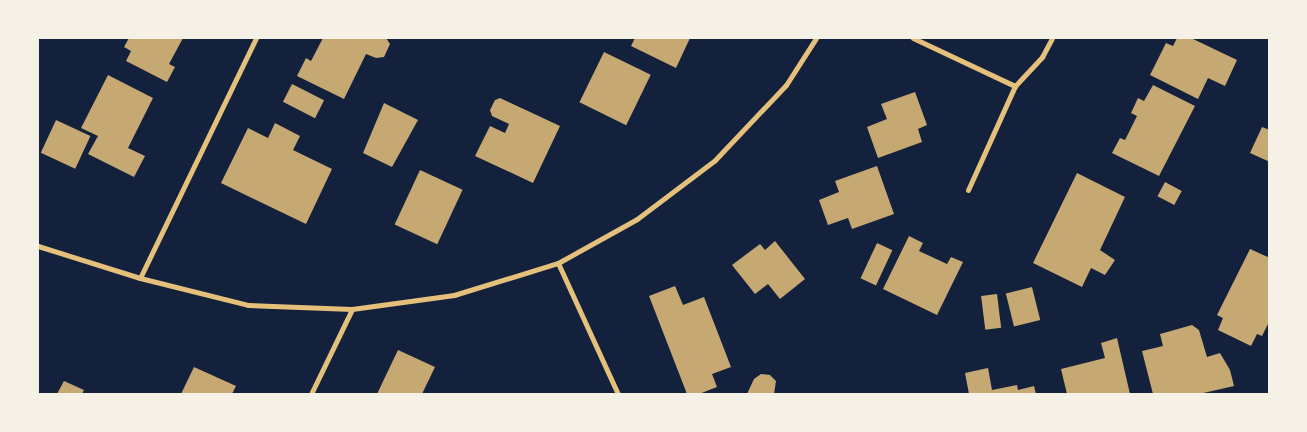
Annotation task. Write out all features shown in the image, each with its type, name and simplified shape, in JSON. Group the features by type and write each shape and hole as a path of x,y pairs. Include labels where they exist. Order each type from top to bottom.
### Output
{"street":[{"path":"140,278 256,38"},
{"path":"38,246 140,278 248,305 352,309 454,295 558,263 637,219 715,160 786,86 816,38"},
{"path":"913,38 1015,86"},
{"path":"968,190 1015,86 1042,57 1052,38"},
{"path":"558,263 618,394"},
{"path":"311,394 352,309"}],"building":[{"path":"129,38 183,38 169,64 175,67 167,82 126,61 131,51 124,47"},
{"path":"323,38 386,38 390,44 384,57 376,58 366,54 344,99 297,76 306,58 311,61"},
{"path":"635,38 690,38 676,68 631,46"},
{"path":"1177,38 1191,38 1237,60 1225,86 1208,78 1198,99 1150,75 1166,43 1173,46"},
{"path":"604,52 651,75 626,125 579,102"},
{"path":"108,75 153,98 128,148 145,156 134,177 88,154 98,136 81,128"},
{"path":"292,84 324,100 315,118 283,102"},
{"path":"1153,85 1195,106 1159,176 1112,153 1120,138 1125,140 1137,116 1131,113 1138,98 1144,101"},
{"path":"915,92 927,125 918,129 922,142 878,158 867,127 887,119 881,104"},
{"path":"500,98 560,126 533,183 475,156 490,126 505,133 509,124 492,116 490,110 495,100"},
{"path":"384,103 418,120 392,167 363,153"},
{"path":"56,120 90,136 75,169 41,153"},
{"path":"275,123 300,136 293,150 332,169 306,224 221,183 248,128 268,138"},
{"path":"1262,127 1270,130 1270,162 1250,153"},
{"path":"877,166 894,214 852,229 848,218 828,225 819,200 839,192 835,181"},
{"path":"420,170 463,190 437,244 395,224"},
{"path":"1077,173 1125,197 1100,250 1115,260 1105,275 1091,268 1082,287 1033,263"},
{"path":"1165,182 1182,191 1174,205 1157,196"},
{"path":"909,236 923,243 919,251 947,264 951,257 963,262 937,315 883,289"},
{"path":"775,241 805,279 780,299 768,284 755,294 732,265 760,244 765,250"},
{"path":"877,243 892,250 876,286 861,278"},
{"path":"1250,249 1270,258 1270,320 1262,336 1257,334 1251,346 1218,330 1223,318 1217,315"},
{"path":"675,286 683,305 704,297 731,367 712,374 717,387 699,394 687,394 649,296"},
{"path":"1032,287 1040,320 1014,327 1006,294"},
{"path":"997,294 1001,328 985,330 981,296"},
{"path":"1192,325 1199,330 1207,357 1220,353 1230,370 1234,386 1199,394 1153,394 1142,351 1163,346 1160,334"},
{"path":"1117,338 1130,394 1067,394 1061,369 1105,358 1101,343"},
{"path":"398,350 435,367 422,394 377,394"},
{"path":"194,367 236,386 232,394 181,394"},
{"path":"988,368 992,390 1017,385 1018,390 1034,386 1036,394 969,394 965,373"},
{"path":"761,374 770,375 776,381 774,394 747,394 754,379"},
{"path":"64,381 84,390 82,394 57,394"}]}
